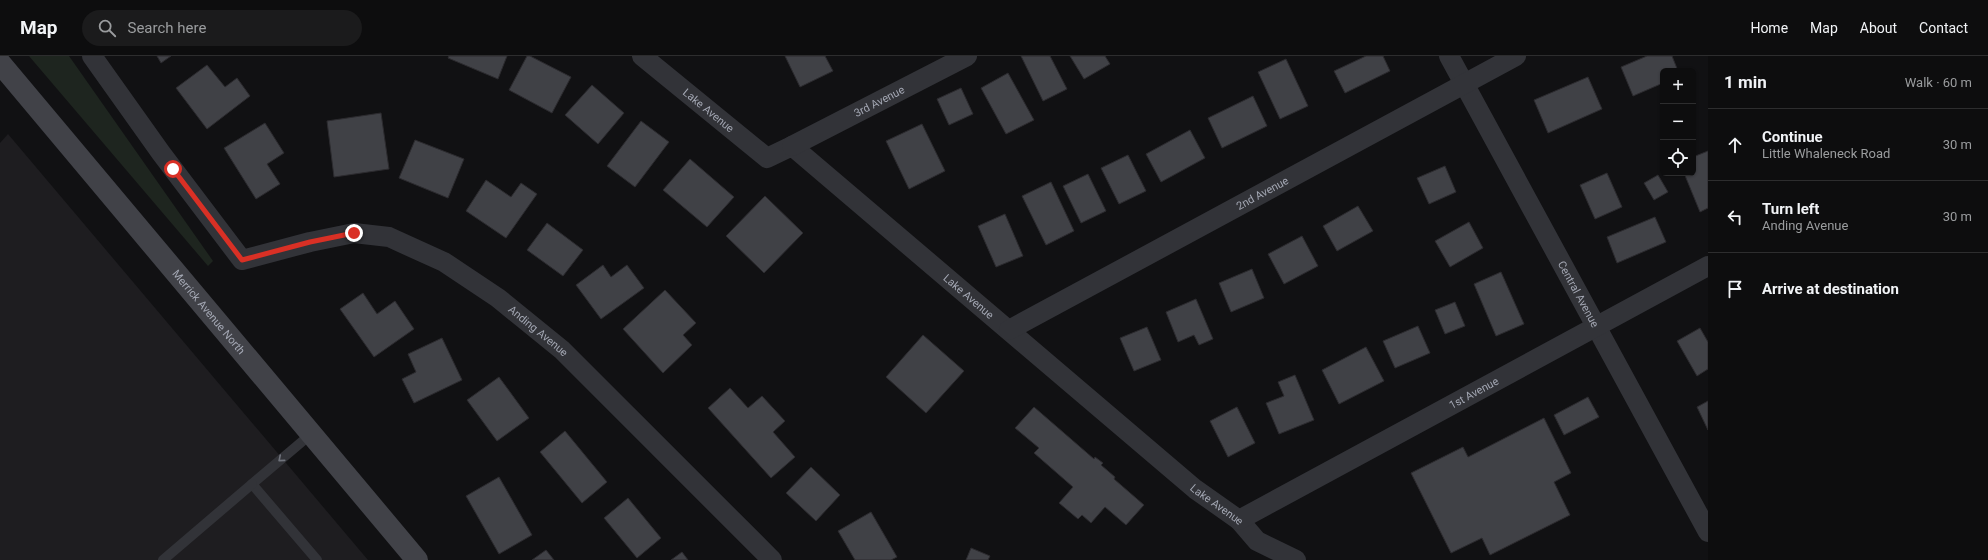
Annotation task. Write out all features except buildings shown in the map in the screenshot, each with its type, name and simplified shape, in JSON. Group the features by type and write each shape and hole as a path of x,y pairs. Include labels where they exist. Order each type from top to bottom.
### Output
{"main road":[{"name":"Merrick Avenue North","path":"0,63 418,560"}],"street":[{"name":"Anding Avenue","path":"92,56 161,153 242,260 310,242 354,233 390,237 444,262 498,298 562,350 772,560"},
{"name":"Lake Avenue","path":"642,56 767,158 792,146 1195,489 1239,520 1257,540 1296,560"},
{"name":"3rd Avenue","path":"792,146 967,56"},
{"name":"Central Avenue","path":"1449,56 1595,327 1708,532"},
{"name":"2nd Avenue","path":"1009,330 1516,56"},
{"name":"1st Avenue","path":"1239,520 1708,266"}],"lane":[{"path":"163,560 311,434"},
{"path":"252,484 317,560"}],"shaded area":[{"path":"29,56 69,56 213,261 208,266"},
{"path":"8,134 368,560 0,560 0,143"}],"route":[{"path":"173,169 242,260 310,242 354,233"}]}
